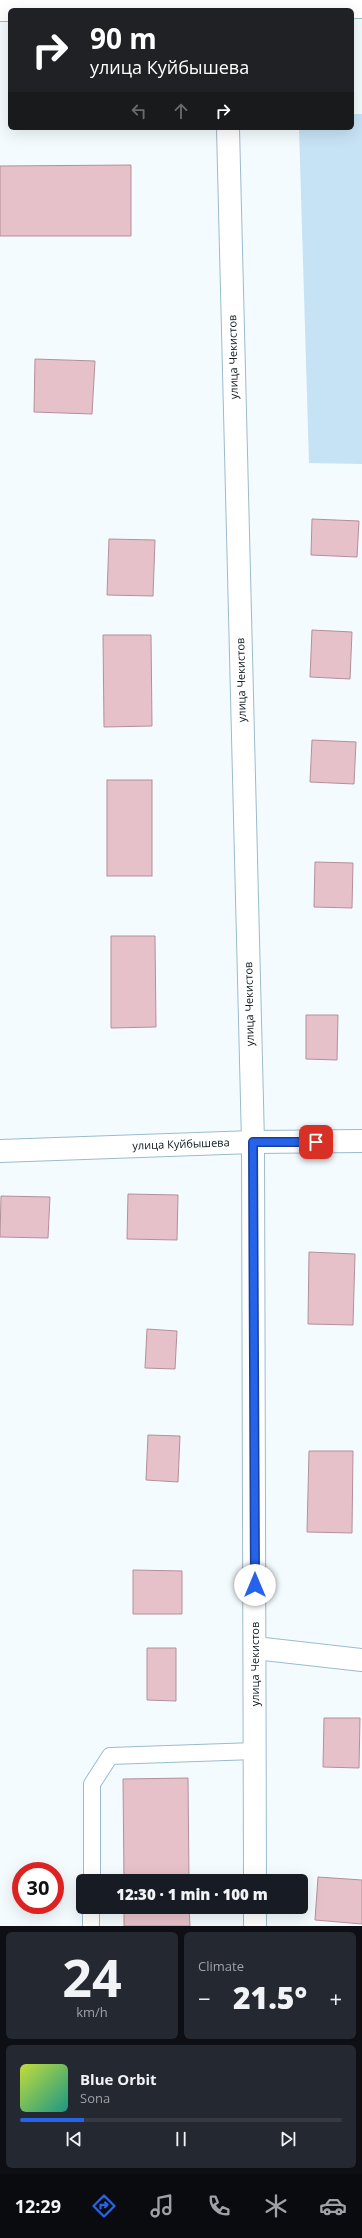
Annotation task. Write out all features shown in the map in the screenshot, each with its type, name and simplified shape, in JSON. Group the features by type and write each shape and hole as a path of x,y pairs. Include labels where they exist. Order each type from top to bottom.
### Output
{"street":[{"path":"195,8 228,6 362,6"},
{"name":"улица Чекистов","path":"228,130 253,1142 255,1874"},
{"name":"улица Куйбышева","path":"0,1151 253,1142 362,1141"},
{"path":"255,1648 362,1660"},
{"path":"255,1914 256,1926"}],"lane":[{"path":"92,1874 92,1784 110,1756 255,1751"},
{"path":"91,1926 92,1914"}],"shaded area":[{"path":"354,114 362,114 362,464 309,463 299,130 354,130"}],"building":[{"path":"131,165 131,236 0,236 0,166"},
{"path":"35,359 95,361 92,414 34,412"},
{"path":"312,519 359,521 357,557 311,555"},
{"path":"109,539 155,540 153,596 107,595"},
{"path":"312,630 352,632 350,679 310,677"},
{"path":"103,635 151,635 152,726 104,727"},
{"path":"312,740 356,742 354,784 310,782"},
{"path":"107,780 152,780 152,876 107,876"},
{"path":"315,862 353,863 352,908 314,907"},
{"path":"111,936 155,936 156,1027 111,1028"},
{"path":"306,1015 338,1015 337,1060 306,1059"},
{"path":"128,1194 178,1195 177,1240 127,1239"},
{"path":"1,1196 50,1197 48,1238 0,1237"},
{"path":"309,1252 355,1254 353,1325 308,1324"},
{"path":"147,1329 177,1331 175,1369 145,1368"},
{"path":"148,1435 180,1436 178,1482 146,1480"},
{"path":"309,1451 353,1451 352,1533 307,1532"},
{"path":"133,1570 182,1571 182,1614 133,1614"},
{"path":"147,1648 176,1648 176,1701 147,1700"},
{"path":"324,1718 360,1718 359,1768 323,1767"},
{"path":"188,1778 189,1874 124,1874 123,1779"},
{"path":"318,1877 362,1880 362,1924 315,1920"},
{"path":"124,1914 189,1914 190,1926 124,1926"}],"route":[{"path":"255,1585 253,1142 316,1142"}]}
